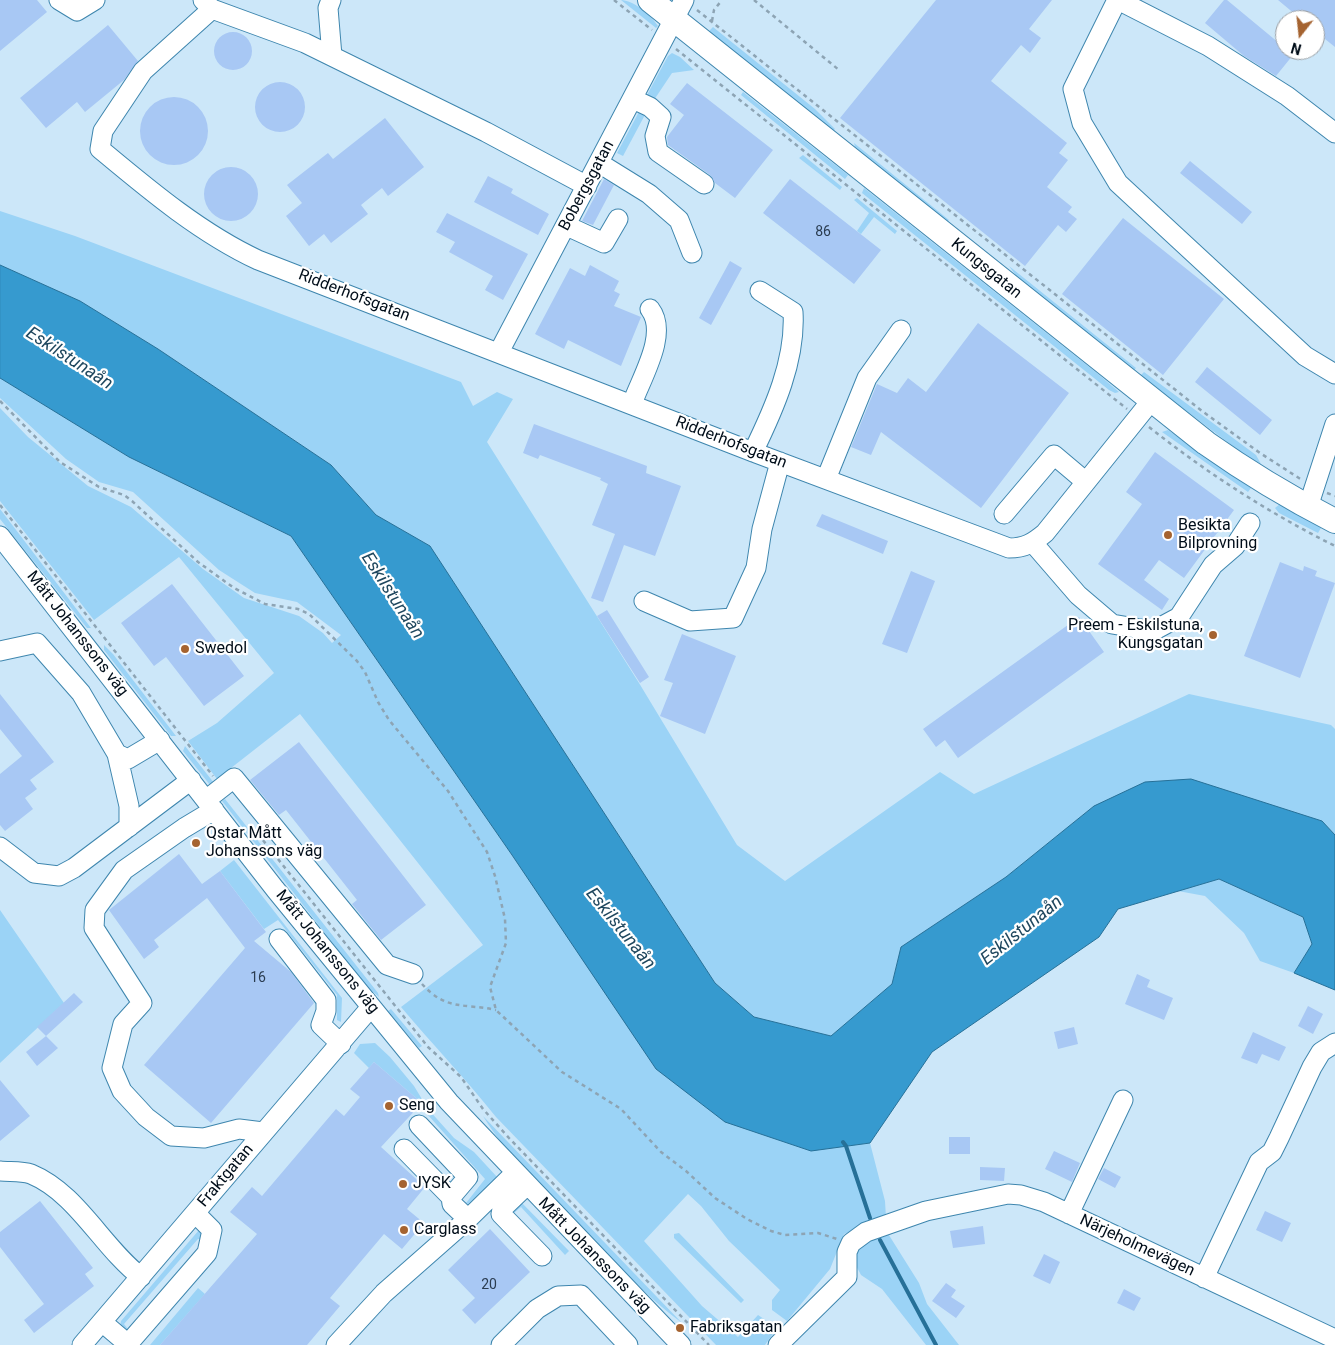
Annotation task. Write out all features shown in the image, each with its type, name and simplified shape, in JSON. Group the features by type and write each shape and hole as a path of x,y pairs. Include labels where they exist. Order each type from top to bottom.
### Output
{"main road":[{"name":"Kungsgatan","path":"650,0 679,16 1151,401 1243,470 1312,497 1335,521"}],"street":[{"path":"60,0 77,11 95,0"},
{"path":"331,0 328,8 332,56"},
{"path":"1335,133 1287,96 1208,46 1118,0 1073,89 1082,123 1118,183 1306,356 1335,374"},
{"path":"207,5 306,43 478,128 587,186"},
{"name":"Ridderhofsgatan","path":"207,5 143,71 103,131 100,148 132,176 228,246 258,260 997,544 1021,548 1033,543"},
{"name":"Bobergsgatan","path":"499,352 679,16"},
{"path":"633,99 650,107 661,117 655,136 658,152 704,184"},
{"path":"600,164 648,194 679,220 692,253"},
{"path":"567,226 604,243 618,219"},
{"path":"754,452 776,399 795,334 794,312 760,291"},
{"path":"632,404 656,344 655,316 650,309"},
{"path":"826,479 867,378 901,330"},
{"path":"1151,401 1045,533 1033,543 1078,595 1112,624 1153,631 1179,617 1213,565 1235,546 1250,523"},
{"path":"1312,497 1335,424"},
{"path":"1004,514 1054,455 1086,482"},
{"path":"644,601 690,621 733,618 756,568 762,529 780,462"},
{"name":"Mått Johanssons väg","path":"0,536 210,805 449,1102 520,1179 681,1345"},
{"path":"0,651 37,643 81,693 117,754 129,806 129,826"},
{"path":"117,754 128,759 160,740"},
{"path":"263,1132 240,1129 204,1138 172,1136 146,1117 122,1091 112,1068 123,1024 142,1002 94,928 94,910 124,870 184,828 210,805 234,778 387,966 413,974"},
{"path":"0,847 34,873 59,876 74,868 191,780"},
{"path":"279,939 326,1000 326,1011 321,1025 341,1044"},
{"name":"Fraktgatan","path":"82,1345 371,1007"},
{"name":"Närjeholmevägen","path":"1204,1278 1259,1162 1272,1152 1280,1138 1321,1052 1335,1043"},
{"name":"Närjeholmevägen","path":"1069,1214 1123,1100"},
{"path":"419,1126 468,1177 451,1197"},
{"path":"404,1149 451,1197 452,1204 468,1219"},
{"path":"0,1171 30,1174 65,1196 104,1242 141,1277"},
{"path":"336,1345 384,1293 468,1219 520,1179"},
{"path":"520,1179 502,1209 501,1214 542,1256"},
{"name":"Närjeholmevägen","path":"851,1242 866,1232 926,1211 1008,1194 1033,1199 1069,1214 1335,1339"},
{"path":"102,1322 129,1345 207,1253 212,1230 195,1213"},
{"path":"778,1345 847,1277 847,1252 851,1242"},
{"path":"501,1345 537,1309 558,1296 581,1295 628,1345"}],"path":[{"path":"614,0 679,16 712,21 1202,411 1280,466 1312,497 1335,496"},
{"path":"712,21 714,10 722,0"},
{"path":"754,0 840,70"},
{"path":"679,16 1115,400"},
{"path":"0,401 60,462 99,487 124,495 216,577 265,604 298,609 309,614 357,661 389,720 448,791 487,852 495,876 505,920 506,943 490,987 496,1010 562,1072 621,1109 661,1152 686,1171 715,1198 747,1219 785,1235 818,1233 851,1242"},
{"path":"413,974 432,995 444,1002 496,1010"}],"shaded area":[{"path":"621,0 641,9 658,26 656,28"},
{"path":"713,27 815,109 835,129 833,131 708,32"},
{"path":"672,53 680,57 694,70 672,73 654,100 647,95 668,56"},
{"path":"743,92 848,175 845,179 741,95"},
{"path":"641,108 647,111 623,156 617,153"},
{"path":"854,143 949,220 947,222 855,147"},
{"path":"803,155 842,187 840,190 799,158"},
{"path":"864,188 1119,392 1115,393 1109,390 862,193"},
{"path":"857,198 897,231 895,234 874,217 861,234 857,231 869,213 854,200"},
{"path":"0,211 75,236 461,382 473,406 497,392 513,399 487,442 639,683 737,845 785,881 940,772 974,794 1189,694 1331,725 1335,729 1335,835 1322,821 1094,806 1006,877 901,947 892,984 831,1036 754,1017 715,983 430,546 376,515 331,465 158,349 80,301 0,265"},
{"path":"1009,266 1136,368 1134,370 1126,364 1017,277"},
{"path":"1144,372 1256,455 1261,464 1246,456 1140,376"},
{"path":"0,378 129,457 291,536 534,887 846,1146 870,1143 885,1201 886,1218 844,1234 830,1269 787,1321 772,1310 772,1300 780,1290 729,1241 701,1206 688,1194 644,1241 702,1306 738,1337 758,1315 764,1319 774,1332 765,1345 716,1345 496,1117 401,1007 483,945 300,714 217,779 188,741 217,723 274,673 179,557 94,620 0,501 0,408 28,437 88,486 131,507 203,569 244,598 299,616 323,633 332,643 341,635 297,602 255,593 219,570 133,492 99,482 66,459 0,398"},
{"path":"1168,430 1251,488 1248,492 1162,432"},
{"path":"1280,504 1321,528 1318,533 1279,513 1275,508"},
{"path":"0,509 91,628 87,628 0,519"},
{"path":"104,645 176,736 171,736 104,650"},
{"path":"185,746 214,783 210,785 183,751"},
{"path":"225,799 378,993 379,997 367,987 222,801"},
{"path":"234,860 342,998 341,1022 337,1020 337,995 278,920 264,929 220,871"},
{"path":"1219,879 1303,917 1312,944 1294,973 1260,961 1244,933 1205,896 1178,891"},
{"path":"0,910 64,1003 0,1063"},
{"path":"391,1009 422,1046 419,1048 388,1011"},
{"path":"375,1043 390,1057 414,1086 428,1109 454,1138 474,1152 498,1178 468,1204 466,1203 485,1179 428,1115 422,1103 374,1062 369,1068 354,1053 360,1044"},
{"path":"483,1116 682,1323 644,1291 531,1176 493,1132"},
{"path":"520,1201 569,1251 565,1255 521,1207 514,1213 510,1210"},
{"path":"199,1230 204,1233 202,1239 198,1239 124,1324 130,1332 128,1335 120,1326 121,1321"},
{"path":"887,1232 919,1283 927,1304 959,1345 926,1345 882,1289 861,1275 852,1258 855,1245"},
{"path":"679,1233 744,1300 741,1303 674,1238 674,1234"},
{"path":"198,1288 205,1294 160,1345 150,1345"}],"water":[{"name":"Eskilstunaån","path":"0,265 80,301 158,349 331,465 376,515 430,546 715,983 754,1017 831,1036 892,984 901,947 1006,877 1094,806 1145,782 1191,779 1322,821 1335,835 1335,990 1294,973 1312,944 1303,917 1219,879 1118,909 1099,937 932,1052 870,1143 811,1151 725,1122 656,1069 512,855 291,536 129,457 0,378"}],"building":[{"path":"0,0 37,0 47,12 0,51"},
{"path":"936,0 1052,0 1029,29 1041,38 1030,53 1021,45 991,81 1067,143 1059,153 1068,160 1047,187 1072,207 1068,212 1077,219 1066,232 1058,225 1025,266 840,118"},
{"path":"1224,0 1227,0 1275,40 1275,60 1289,60 1276,76 1244,56 1205,23"},
{"path":"1278,0 1335,0 1335,47 1325,39 1325,10 1290,10"},
{"path":"108,25 138,61 124,80 85,112 77,102 46,128 20,98"},
{"path":"233,32 246,38 252,51 246,64 233,70 220,64 214,51 220,38"},
{"path":"280,82 294,86 301,93 305,107 301,121 294,128 280,132 266,128 259,121 255,107 259,93 266,86"},
{"path":"687,83 773,150 735,198 715,183 710,175 668,145 667,137 684,115 670,104"},
{"path":"174,97 187,100 198,107 205,118 208,131 205,144 198,155 187,162 174,165 161,162 150,155 143,144 140,131 143,118 150,107 161,100"},
{"path":"385,118 424,167 388,196 382,188 361,205 368,214 331,243 324,234 309,246 286,216 302,203 287,185 328,153 333,159"},
{"path":"1190,161 1252,212 1242,224 1180,173"},
{"path":"226,167 236,167 246,171 254,179 258,194 254,209 246,217 236,221 226,221 216,217 208,209 204,199 204,189 208,179 216,171"},
{"path":"488,176 513,189 511,193 549,214 538,235 474,202"},
{"path":"604,179 614,185 593,225 582,221"},
{"path":"790,179 881,250 854,284 763,213"},
{"path":"447,213 528,254 503,300 485,290 493,276 449,252 455,242 436,232"},
{"path":"1123,218 1224,299 1163,375 1062,294"},
{"path":"730,261 742,268 711,325 699,318"},
{"path":"590,265 619,281 614,291 620,294 614,306 641,317 621,366 568,340 564,349 535,334 570,268 585,276"},
{"path":"978,323 1069,393 981,508 881,432 871,455 851,447 877,384 897,393 908,378 926,392"},
{"path":"1207,367 1272,420 1260,435 1195,382"},
{"path":"534,424 647,466 646,473 681,486 655,556 624,545 603,602 591,598 615,534 592,525 608,484 600,480 601,478 540,455 538,459 523,453"},
{"name":"Besikta Bilprovning","path":"1155,452 1234,510 1184,578 1159,560 1144,580 1169,599 1162,610 1098,564 1142,504 1126,492"},
{"path":"822,514 888,541 883,554 816,526"},
{"path":"1280,562 1303,571 1304,566 1317,571 1315,576 1335,583 1300,678 1244,656"},
{"path":"911,571 935,581 907,653 882,644"},
{"path":"172,584 244,676 204,706 166,657 154,666 121,623"},
{"path":"607,610 649,677 640,683 597,616"},
{"path":"1079,617 1104,652 958,758 945,740 936,747 923,729"},
{"path":"682,634 736,656 705,734 660,716 673,683 664,680"},
{"path":"0,694 54,762 30,780 37,789 25,798 33,809 5,831 0,825 0,774 22,756 0,729"},
{"path":"299,742 426,905 381,940 352,904 357,900 286,810 279,815 250,780"},
{"path":"179,854 202,884 220,871 266,932 254,941 291,972 314,1003 211,1123 144,1065 245,948 207,898 154,940 159,947 144,959 109,910"},
{"path":"1137,974 1150,980 1147,987 1173,998 1164,1020 1125,1004"},
{"path":"74,993 83,1002 46,1036 37,1027"},
{"path":"1308,1006 1323,1014 1313,1034 1298,1026"},
{"path":"1074,1027 1078,1044 1058,1049 1054,1032"},
{"path":"1253,1032 1286,1047 1279,1061 1262,1054 1257,1064 1241,1058"},
{"path":"46,1036 58,1048 37,1066 26,1052"},
{"path":"374,1062 422,1103 381,1147 425,1187 407,1209 424,1223 402,1249 384,1234 330,1298 340,1306 307,1345 160,1345 257,1234 230,1212 252,1187 262,1196 336,1109 344,1116 360,1097 350,1089"},
{"path":"0,1080 30,1116 0,1141"},
{"path":"949,1137 970,1137 970,1154 949,1154"},
{"path":"1054,1151 1080,1163 1072,1182 1045,1169"},
{"path":"980,1167 1005,1168 1004,1181 980,1180"},
{"path":"1104,1168 1121,1177 1115,1188 1098,1179"},
{"path":"40,1201 93,1268 85,1274 94,1286 34,1333 24,1320 44,1304 0,1247 0,1232"},
{"path":"1265,1211 1291,1223 1282,1242 1256,1230"},
{"path":"983,1226 985,1244 953,1248 950,1231"},
{"path":"490,1229 530,1272 475,1324 462,1310 475,1298 448,1270"},
{"path":"1044,1254 1060,1262 1050,1284 1033,1276"},
{"path":"946,1283 956,1290 951,1297 965,1306 956,1318 932,1301"},
{"path":"1124,1289 1141,1298 1134,1311 1117,1303"}],"waterway":[{"path":"843,1142 870,1218"},
{"path":"880,1240 936,1345"}],"place":[{"name":"Besikta Bilprovning","path":"1168,535"},
{"name":"Preem - Eskilstuna, Kungsgatan","path":"1213,635"},
{"name":"Swedol","path":"185,649"},
{"name":"Qstar Mått Johanssons väg","path":"196,843"},
{"name":"Seng","path":"389,1106"},
{"name":"JYSK","path":"403,1184"},
{"name":"Carglass","path":"404,1230"},
{"name":"Fabriksgatan","path":"680,1328"}]}
